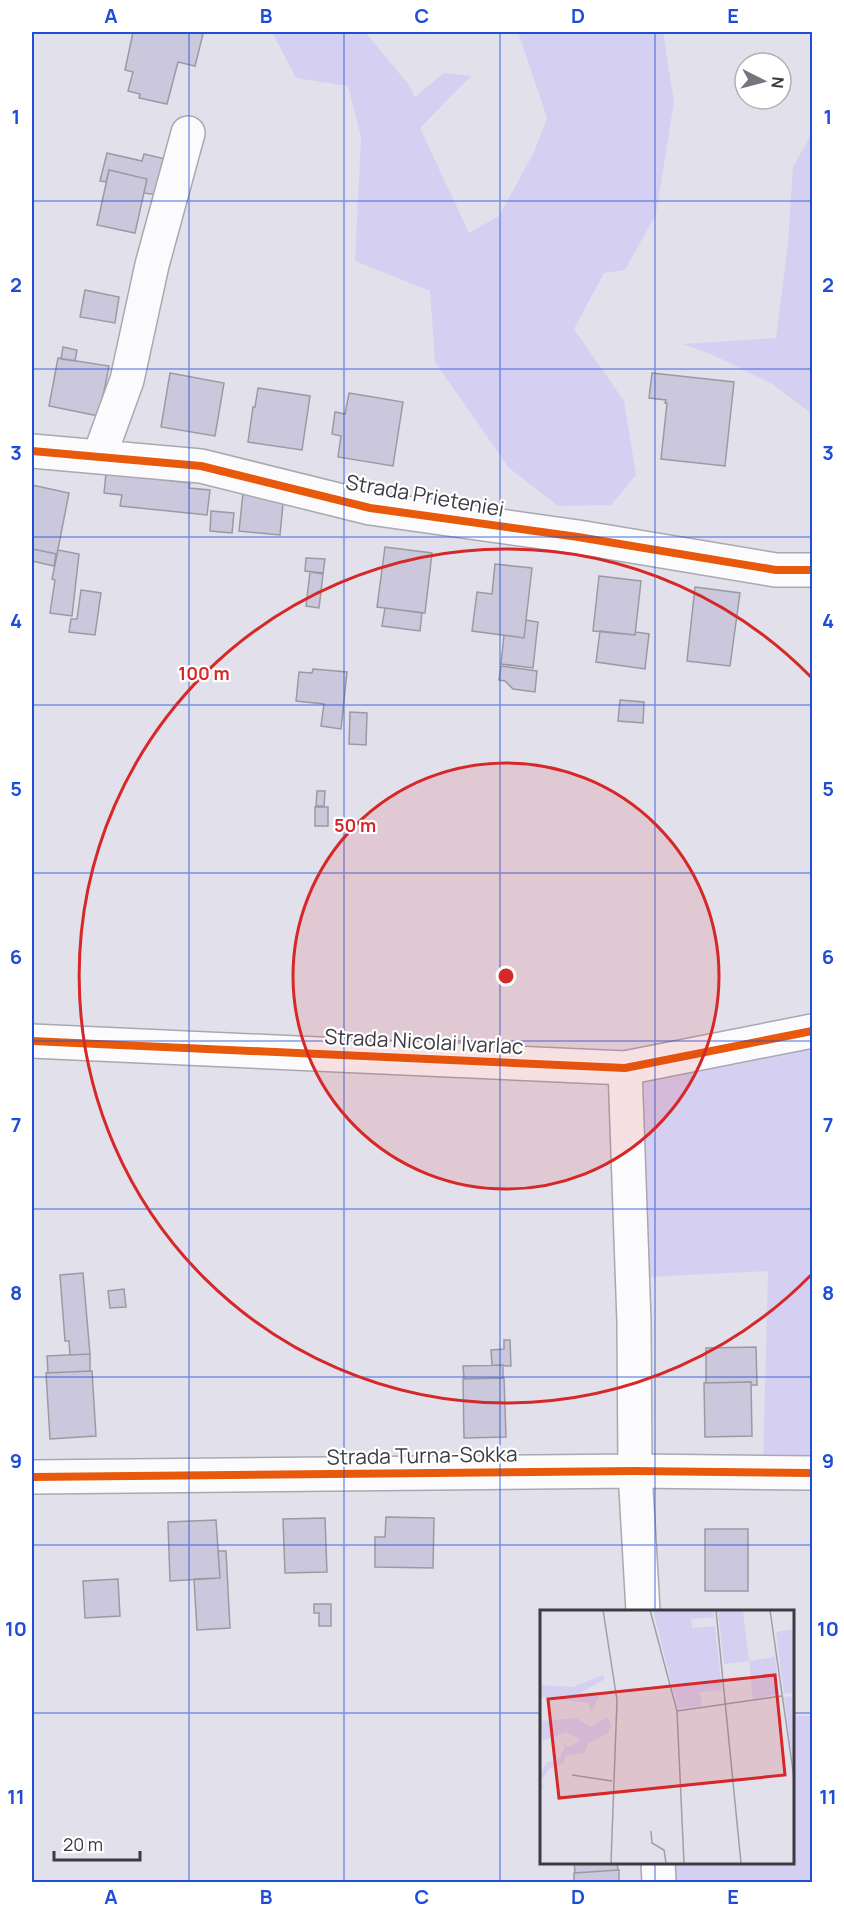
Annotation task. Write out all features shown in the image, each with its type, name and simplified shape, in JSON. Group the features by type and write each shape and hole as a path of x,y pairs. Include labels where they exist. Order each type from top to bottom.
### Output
{"street":[{"path":"99,457 127,380 152,265 188,133"},
{"name":"Strada Prieteniei","path":"32,452 201,466 370,508 578,537 776,570 813,570"},
{"name":"Strada Nicolai Ivarlac","path":"32,1041 626,1068 813,1031"},
{"path":"626,1068 634,1322 635,1471 643,1610"},
{"name":"Strada Turna-Sokka","path":"32,1477 635,1471 813,1473"},
{"path":"658,1863 659,1882"}],"shaded area":[{"path":"272,32 365,32 409,85 415,97 444,73 471,76 420,128 469,233 499,216 534,152 547,118 518,32 663,32 674,102 656,214 625,270 604,273 574,329 624,401 636,475 611,505 558,506 509,468 435,362 430,291 355,261 361,137 348,86 296,78"},
{"path":"812,133 812,414 771,383 715,356 683,344 776,338 788,243 793,167"},
{"path":"812,1049 812,1462 763,1463 768,1271 647,1277 644,1078"},
{"path":"793,1716 812,1716 812,1882 672,1882 671,1863 793,1863"}],"building":[{"path":"133,32 203,34 195,66 178,62 167,104 139,98 140,94 128,91 133,72 125,70"},
{"path":"107,153 142,161 144,154 165,159 157,195 144,193 147,179 109,170 106,182 100,181"},
{"path":"109,170 147,179 135,233 97,225"},
{"path":"85,290 119,297 115,323 80,317"},
{"path":"63,347 77,350 75,361 61,359"},
{"path":"58,358 109,366 99,416 49,406"},
{"path":"170,373 224,383 215,436 161,427"},
{"path":"652,373 734,382 725,466 661,459 667,403 665,403 666,400 649,398"},
{"path":"258,388 310,396 302,450 248,442"},
{"path":"349,393 403,402 393,466 338,457 341,436 332,434 335,412 345,414"},
{"path":"106,473 190,483 189,488 210,490 207,515 120,506 122,495 104,493"},
{"path":"32,485 69,493 57,554 32,549"},
{"path":"243,493 284,494 280,535 239,531"},
{"path":"211,511 234,513 232,533 210,531"},
{"path":"385,547 432,553 425,613 377,607"},
{"path":"33,549 56,554 54,566 32,561"},
{"path":"58,550 79,554 72,616 50,613 55,580 52,579"},
{"path":"306,558 325,559 323,573 305,571"},
{"path":"495,564 532,568 524,638 472,631 477,592 492,594"},
{"path":"310,572 323,574 319,608 306,606"},
{"path":"599,576 641,581 635,635 593,631"},
{"path":"695,587 740,593 730,666 687,661"},
{"path":"81,590 101,593 95,635 69,632 71,619 77,619"},
{"path":"385,608 422,613 420,631 382,626"},
{"path":"526,620 538,622 533,668 501,664 504,635 524,638"},
{"path":"600,631 635,635 636,632 649,634 645,669 596,662"},
{"path":"501,666 537,671 535,692 513,689 505,681 499,680"},
{"path":"313,669 347,672 341,729 321,726 324,704 296,701 299,672 312,673"},
{"path":"620,700 644,702 643,723 618,721"},
{"path":"350,712 367,713 366,745 349,744"},
{"path":"317,791 325,791 324,806 316,806"},
{"path":"315,807 328,807 328,826 315,826"},
{"path":"83,1273 90,1354 70,1355 69,1341 65,1341 60,1275"},
{"path":"124,1289 126,1307 110,1308 108,1291"},
{"path":"504,1340 510,1340 511,1366 492,1365 491,1350 504,1349"},
{"path":"756,1347 757,1385 751,1385 751,1382 706,1383 706,1348"},
{"path":"90,1354 90,1371 48,1373 47,1356"},
{"path":"503,1365 503,1378 464,1379 463,1366"},
{"path":"92,1371 96,1436 50,1439 46,1373"},
{"path":"504,1378 506,1437 464,1438 463,1379"},
{"path":"751,1382 752,1436 705,1437 704,1383"},
{"path":"386,1517 434,1518 433,1568 375,1567 375,1537 385,1537"},
{"path":"325,1518 327,1572 285,1573 283,1519"},
{"path":"216,1520 220,1578 170,1581 168,1522"},
{"path":"705,1529 748,1529 748,1591 705,1591"},
{"path":"218,1551 226,1551 230,1628 197,1630 194,1579 220,1578"},
{"path":"118,1579 120,1616 85,1618 83,1581"},
{"path":"314,1604 331,1604 331,1626 319,1626 319,1613 314,1613"},
{"path":"574,1863 617,1863 618,1870 575,1873"},
{"path":"619,1870 619,1882 574,1882 574,1873"}],"cycle path":[{"path":"32,451 201,466 370,508 578,537 776,570 812,570"},
{"path":"32,1041 625,1068 812,1031"},
{"path":"32,1477 635,1471 812,1473"}]}
